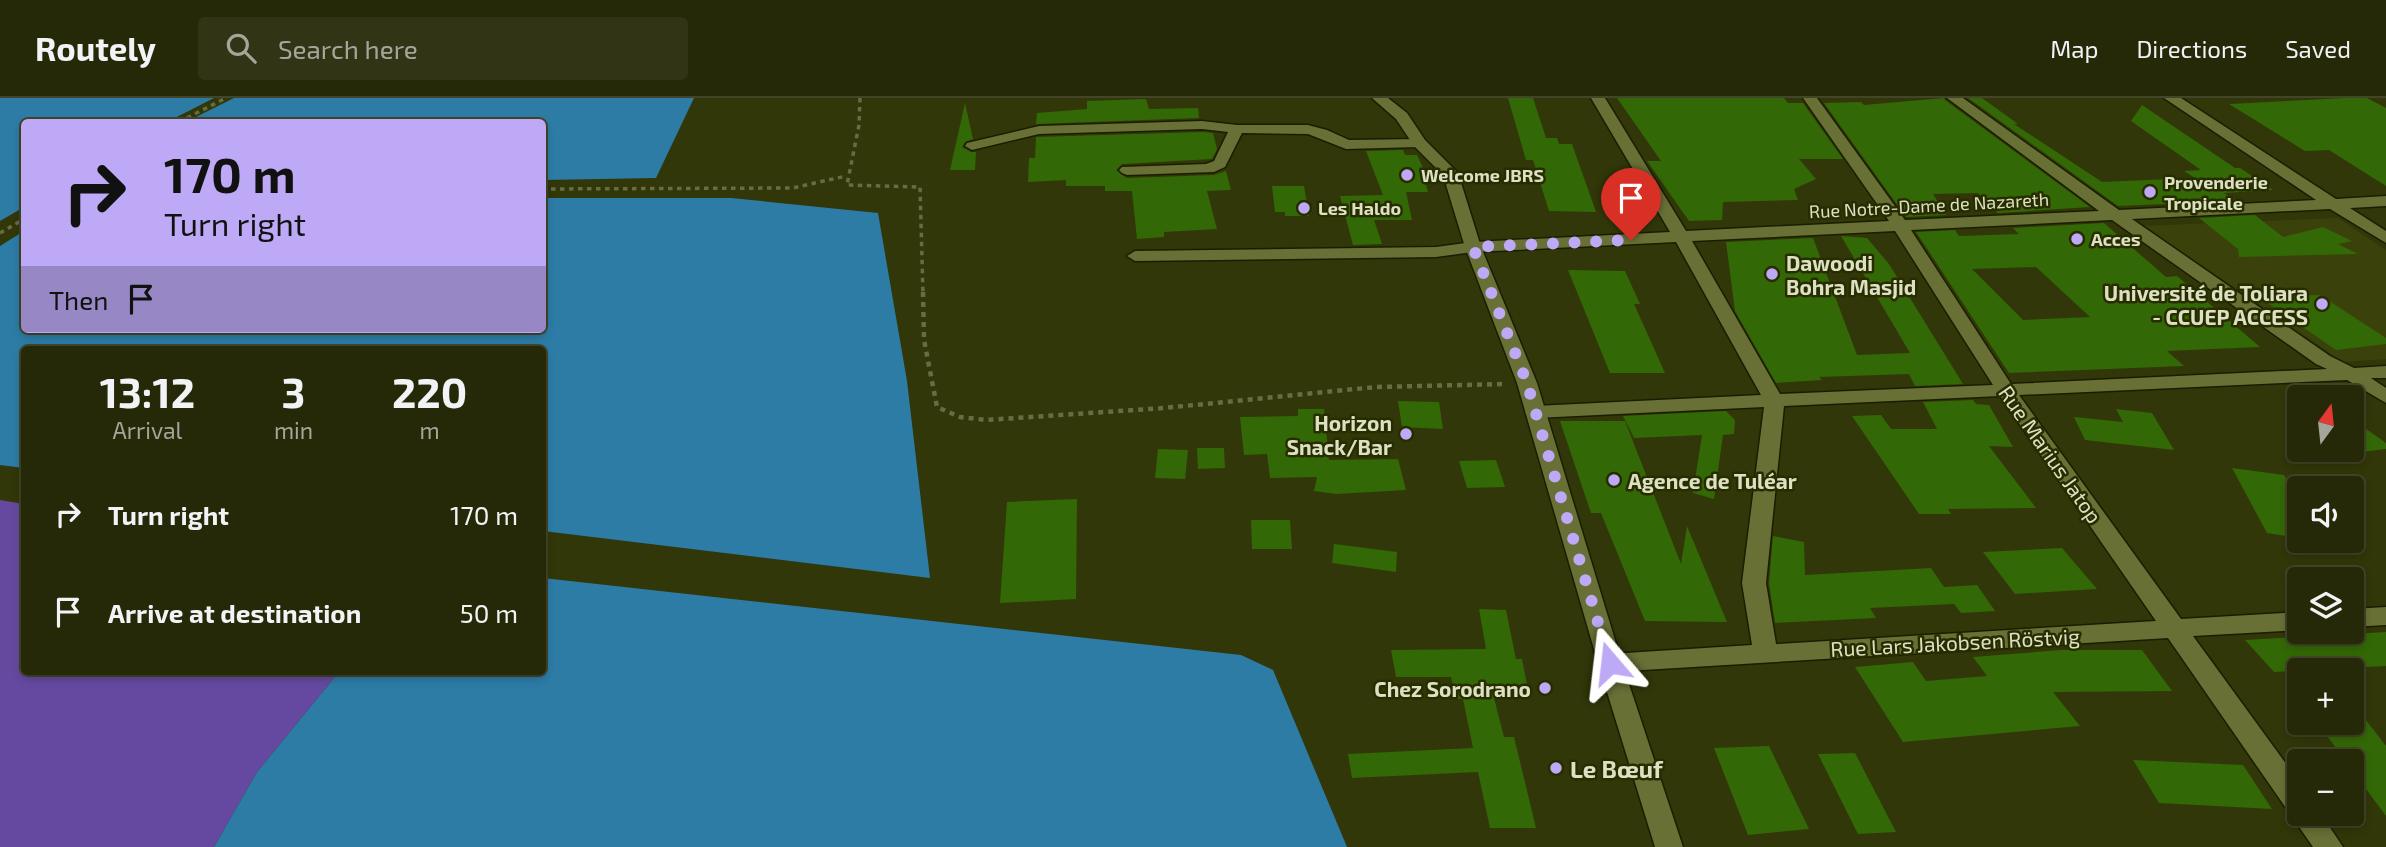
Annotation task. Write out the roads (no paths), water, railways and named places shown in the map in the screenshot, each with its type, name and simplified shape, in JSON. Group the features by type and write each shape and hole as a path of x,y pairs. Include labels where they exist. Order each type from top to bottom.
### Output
{"street":[{"path":"1379,98 1403,108 1419,143 1450,173 1473,247 1527,383 1610,663 1669,847"},
{"path":"1598,98 1682,238 1775,402 1754,583 1765,653"},
{"name":"Rue Marius Jatop","path":"1810,98 1900,225 2006,391 2172,629 2214,682 2287,786"},
{"path":"1954,98 2323,360 2352,374 2386,397"},
{"path":"2172,98 2386,238"},
{"path":"972,146 1039,130 1202,125 1237,129 1310,130 1335,136 1346,145 1419,143"},
{"path":"1127,170 1209,169 1220,164 1237,129"},
{"name":"Rue Notre-Dame de Nazareth","path":"1135,256 1436,252 1473,247 2386,201"},
{"path":"1535,412 2386,372"},
{"path":"2364,617 2386,616"},
{"name":"Rue Lars Jakobsen Röstvig","path":"1610,663 2287,622"},
{"path":"2314,826 2329,847"}],"water":[{"path":"0,98 214,98 173,119 21,119 21,209 0,221"},
{"path":"234,98 694,98 656,178 546,180 546,119 192,119"},
{"path":"546,198 731,198 878,213 907,381 930,578 546,531 546,346 21,346 21,468 0,465 0,246 21,233 21,333 546,333"},
{"path":"546,578 1241,655 1273,670 1347,847 214,847 257,772 337,675 546,675"}],"place":[{"name":"Welcome JBRS","path":"1407,175"},
{"name":"Provenderie Tropicale","path":"2150,192"},
{"name":"Les Haldo","path":"1304,208"},
{"name":"Acces","path":"2077,239"},
{"name":"Dawoodi Bohra Masjid","path":"1772,274"},
{"name":"Université de Toliara - CCUEP ACCESS","path":"2322,304"},
{"name":"Horizon Snack/Bar","path":"1406,434"},
{"name":"Agence de Tuléar","path":"1614,480"},
{"name":"Chez Sorodrano","path":"1545,688"},
{"name":"Le Bœuf","path":"1556,768"}]}
